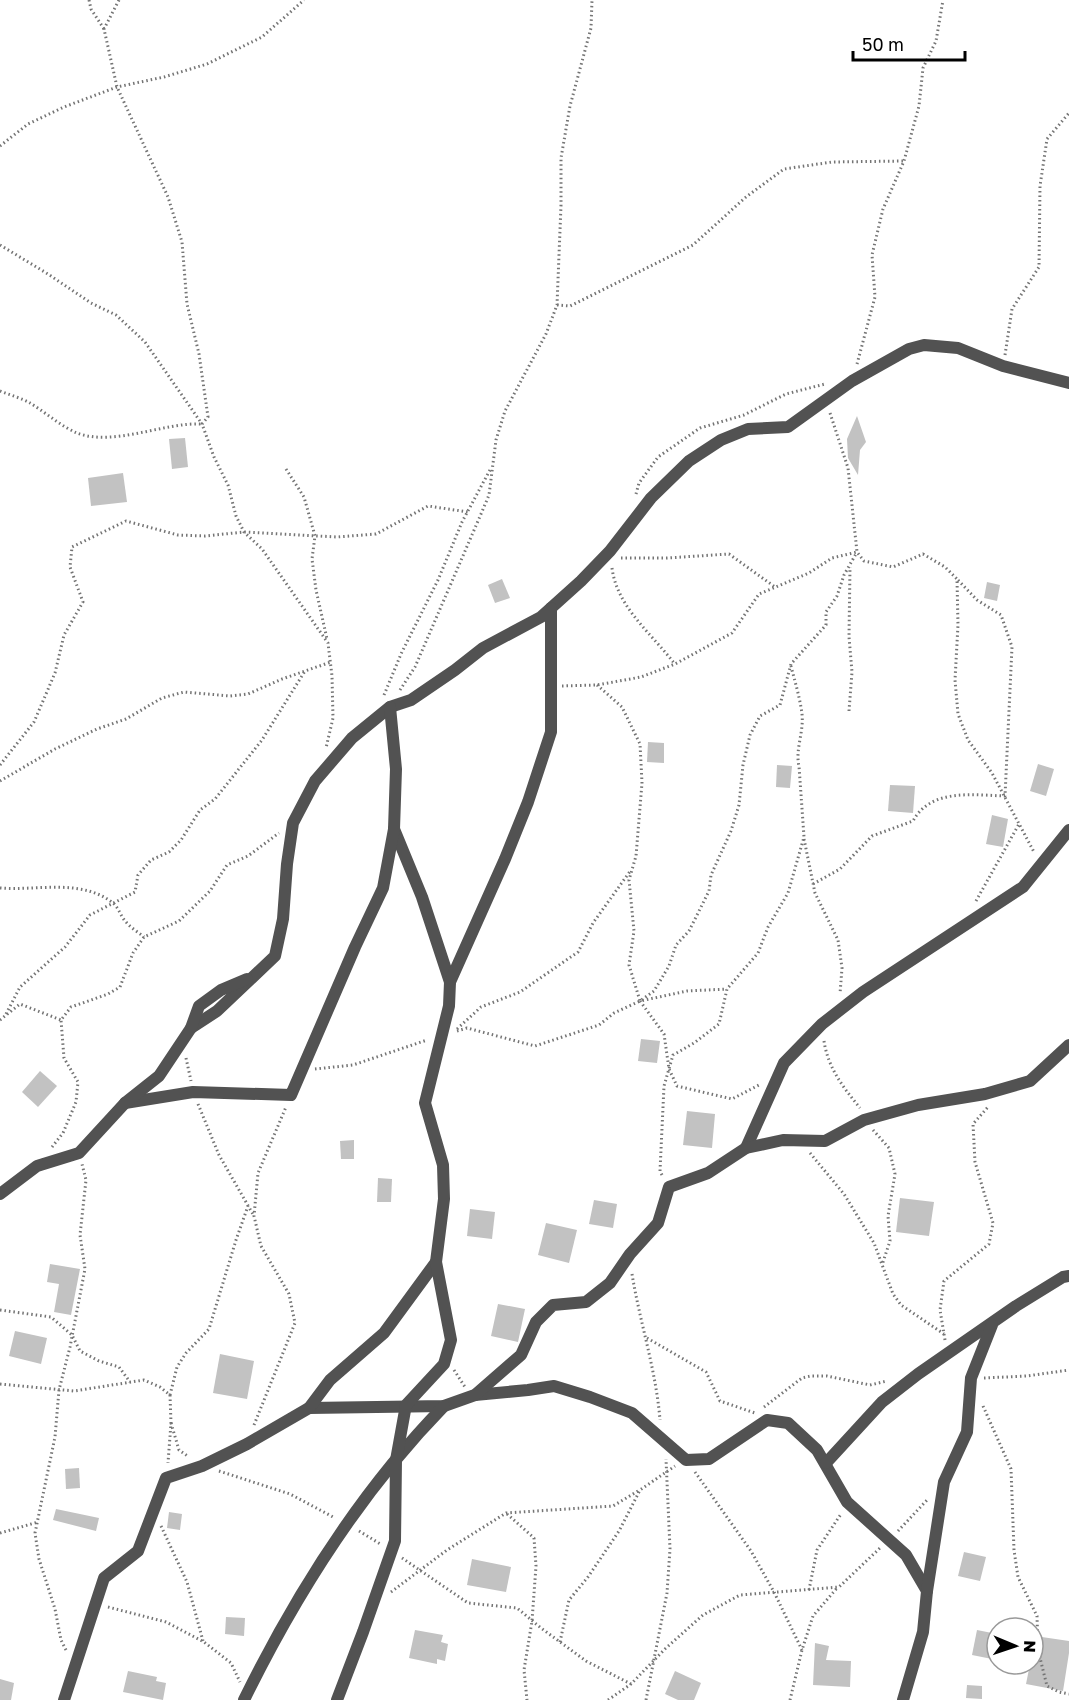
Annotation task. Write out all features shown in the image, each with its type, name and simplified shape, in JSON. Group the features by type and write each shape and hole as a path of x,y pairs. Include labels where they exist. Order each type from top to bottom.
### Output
{"street":[{"path":"0,1194 37,1166 79,1153 125,1103 159,1076 191,1028 217,1011 275,956 283,919 293,824 315,781 352,738 390,707 411,700 483,648 541,617 610,554 651,498 689,461 721,440 748,429 788,427 852,381 909,349 924,345 958,348 1004,366 1069,383"},
{"path":"450,981 505,859 528,802 551,732 551,608"},
{"path":"125,1103 193,1092 291,1095 383,888 394,829 396,769 390,707"},
{"path":"337,1700 395,1541 396,1460 406,1406 444,1364 451,1340 436,1262 444,1199 443,1165 425,1103 449,1006 450,981 422,897 394,829"},
{"path":"746,1148 784,1063 822,1024 862,992 1023,887 1069,830"},
{"path":"475,1395 521,1355 536,1322 553,1305 586,1302 610,1282 630,1254 658,1223 669,1187 708,1173 746,1148 783,1140 825,1141 864,1120 918,1105 985,1094 1030,1081 1069,1045"},
{"path":"64,1700 104,1578 138,1551 166,1478 202,1466 247,1444 309,1408 330,1380 384,1333 436,1262"},
{"path":"826,1463 882,1401 1016,1306 1063,1277 1069,1276"},
{"path":"903,1700 923,1632 944,1482 968,1432 971,1378 992,1324"},
{"path":"309,1408 444,1406 475,1395 554,1386 632,1413 687,1460 709,1459 767,1420 788,1424 817,1450 847,1502 906,1555 927,1591"},
{"path":"244,1700 272,1642 314,1573 411,1439 444,1406"}],"path":[{"path":"0,391 28,402 77,433 98,437 202,424 208,417 199,354 187,304 182,242 168,197 117,87 104,29 88,0"},
{"path":"104,29 119,0"},
{"path":"0,146 28,124 64,107 117,87 164,77 207,64 262,37 304,0"},
{"path":"390,707 415,667 482,514 489,495 496,440 504,411 546,334 557,305 561,158 570,106 591,28 592,0"},
{"path":"852,381 875,297 872,255 883,209 904,161 920,106 923,68 936,40 944,0"},
{"path":"1004,366 1012,309 1039,267 1040,186 1047,139 1069,113"},
{"path":"557,305 570,306 693,244 746,197 784,169 832,162 904,161"},
{"path":"0,245 90,303 116,315 145,342 202,424 228,485 236,516 244,532 262,549 328,643"},
{"path":"826,399 848,468 857,552 864,561 893,567 923,554 945,567 977,600 1001,615 1012,647 1005,796"},
{"path":"377,717 382,698 401,654 438,580 468,512 494,463"},
{"path":"286,469 304,497 315,536 312,559 316,590 328,643 333,718 326,748"},
{"path":"0,765 34,722 55,673 64,635 83,602 70,567 72,548 126,521 178,534 205,536 244,532 315,536 376,534 428,506 468,512"},
{"path":"633,869 593,923 578,952 520,992 482,1007 453,1032 467,1028 536,1046 599,1025 614,1013 640,1001 654,991 669,966 676,945 689,931 709,891 711,875 731,831 739,805 743,765 750,735 760,716 780,705 791,664 826,626 826,612 837,596 849,565 857,552"},
{"path":"551,686 597,685 641,677 675,663 732,633 759,594 809,573 832,558 857,552"},
{"path":"675,663 633,617 613,581 610,554 667,558 729,554 775,588"},
{"path":"849,565 849,637 852,672 849,711"},
{"path":"957,579 958,625 955,680 958,714 968,740 992,773 1040,865"},
{"path":"0,781 55,749 97,729 126,719 162,699 184,692 230,696 248,694 330,662"},
{"path":"791,664 802,713 802,735 797,757 804,837 815,893 838,940 842,968 838,1011"},
{"path":"6,1014 20,987 65,947 90,915 135,892 138,875 151,860 169,852 175,846 200,810 215,799 262,740 305,671"},
{"path":"597,685 622,707 640,744 642,783 636,856 629,880 634,931 629,964 640,1001 650,1012 664,1035 669,1069 677,1086 732,1099 778,1075"},
{"path":"813,884 840,869 872,836 914,821 918,812 938,798 966,794 1005,796"},
{"path":"37,1166 63,1133 76,1102 78,1082 64,1058 61,1020 71,1007 108,994 120,987 133,953 144,937 179,921 210,891 227,865 248,856 293,824"},
{"path":"975,902 1019,824"},
{"path":"669,1187 660,1171 664,1086 674,1055 719,1024 727,989 758,953 768,927 788,893 804,837"},
{"path":"0,888 67,887 94,894 114,904 126,923 144,937"},
{"path":"640,1001 687,990 727,989"},
{"path":"0,1020 20,1004 61,1020"},
{"path":"822,1024 826,1053 838,1082 864,1112 864,1120 889,1148 895,1174 888,1216 890,1241 882,1265"},
{"path":"303,1070 353,1065 442,1036"},
{"path":"182,1041 193,1092 219,1155 254,1216 261,1246 289,1294 296,1323 247,1444"},
{"path":"254,1216 258,1173 291,1095"},
{"path":"948,1354 940,1310 944,1281 989,1244 993,1222 975,1162 973,1124 985,1109 994,1103"},
{"path":"800,1140 844,1194 874,1243 893,1294 901,1305 944,1334"},
{"path":"76,1667 61,1640 55,1609 39,1559 35,1533 55,1437 59,1390 85,1269 80,1235 86,1180 79,1153"},
{"path":"166,1478 171,1423 170,1395 177,1367 186,1353 209,1329 248,1206"},
{"path":"630,1254 637,1304 658,1396 662,1439 668,1469 670,1549 667,1593 646,1700"},
{"path":"0,1310 51,1317 72,1335 80,1351 99,1361 119,1367 130,1382"},
{"path":"646,1337 706,1372 720,1401 758,1414"},
{"path":"447,1354 453,1369 467,1389 475,1395"},
{"path":"1069,1370 1027,1376 971,1378 1011,1469 1014,1550 1018,1577 1037,1616 1038,1650 1047,1686 1069,1694"},
{"path":"751,1421 768,1402 802,1378 827,1376 870,1385 889,1380"},
{"path":"0,1384 74,1391 144,1380 160,1387 170,1395"},
{"path":"372,1605 447,1550 506,1514 613,1506 668,1469 687,1460 751,1551 802,1650"},
{"path":"560,1642 569,1600 588,1577 619,1531 639,1490"},
{"path":"790,1700 813,1616 838,1587 889,1540 928,1499"},
{"path":"809,1590 817,1550 838,1520 847,1502"},
{"path":"154,1511 187,1582 204,1642"},
{"path":"506,1514 534,1538 536,1566 532,1621 524,1670 527,1700"},
{"path":"0,1533 38,1522"},
{"path":"608,1700 631,1684 703,1615 740,1595 838,1587"},
{"path":"97,1604 166,1622 204,1642 231,1664 242,1686"}],"building":[{"path":"857,416 866,442 860,450 858,475 848,458 847,439"},
{"path":"185,438 188,467 172,469 169,439"},
{"path":"123,473 127,502 91,506 88,478"},
{"path":"502,579 510,598 495,603 488,585"},
{"path":"987,582 1000,585 997,601 984,598"},
{"path":"648,742 664,743 664,763 647,762"},
{"path":"1038,764 1054,769 1046,796 1030,791"},
{"path":"777,765 792,766 790,788 776,787"},
{"path":"890,785 915,786 913,813 888,811"},
{"path":"992,815 1008,819 1003,847 986,844"},
{"path":"641,1039 660,1041 657,1063 638,1061"},
{"path":"40,1071 57,1086 38,1107 22,1092"},
{"path":"687,1111 715,1114 712,1148 683,1145"},
{"path":"354,1140 354,1159 341,1159 340,1141"},
{"path":"378,1178 392,1179 391,1202 377,1202"},
{"path":"900,1198 934,1202 929,1236 896,1232"},
{"path":"594,1200 617,1204 613,1228 589,1224"},
{"path":"470,1209 495,1212 492,1239 467,1236"},
{"path":"546,1223 577,1230 569,1263 538,1255"},
{"path":"50,1264 80,1269 71,1315 54,1312 59,1284 47,1282"},
{"path":"498,1304 525,1309 518,1342 491,1336"},
{"path":"15,1331 47,1338 41,1364 9,1356"},
{"path":"220,1354 254,1361 247,1399 213,1393"},
{"path":"79,1468 80,1488 66,1489 65,1469"},
{"path":"56,1509 99,1518 96,1531 53,1520"},
{"path":"169,1512 182,1514 180,1530 167,1528"},
{"path":"964,1552 986,1557 980,1581 958,1576"},
{"path":"472,1559 511,1567 506,1592 467,1585"},
{"path":"226,1617 245,1618 244,1636 225,1634"},
{"path":"415,1630 443,1635 441,1642 448,1644 445,1661 437,1659 437,1664 409,1658"},
{"path":"977,1630 985,1632 985,1658 972,1655"},
{"path":"1045,1637 1069,1641 1063,1691 1026,1684 1028,1676 1045,1676"},
{"path":"815,1643 829,1646 826,1660 851,1661 850,1687 813,1685"},
{"path":"128,1671 157,1677 156,1681 166,1683 163,1700 123,1692"},
{"path":"675,1671 701,1683 694,1700 678,1700 665,1694"},
{"path":"0,1679 14,1683 11,1700 0,1700"},
{"path":"967,1685 982,1686 982,1699 966,1698"}]}
